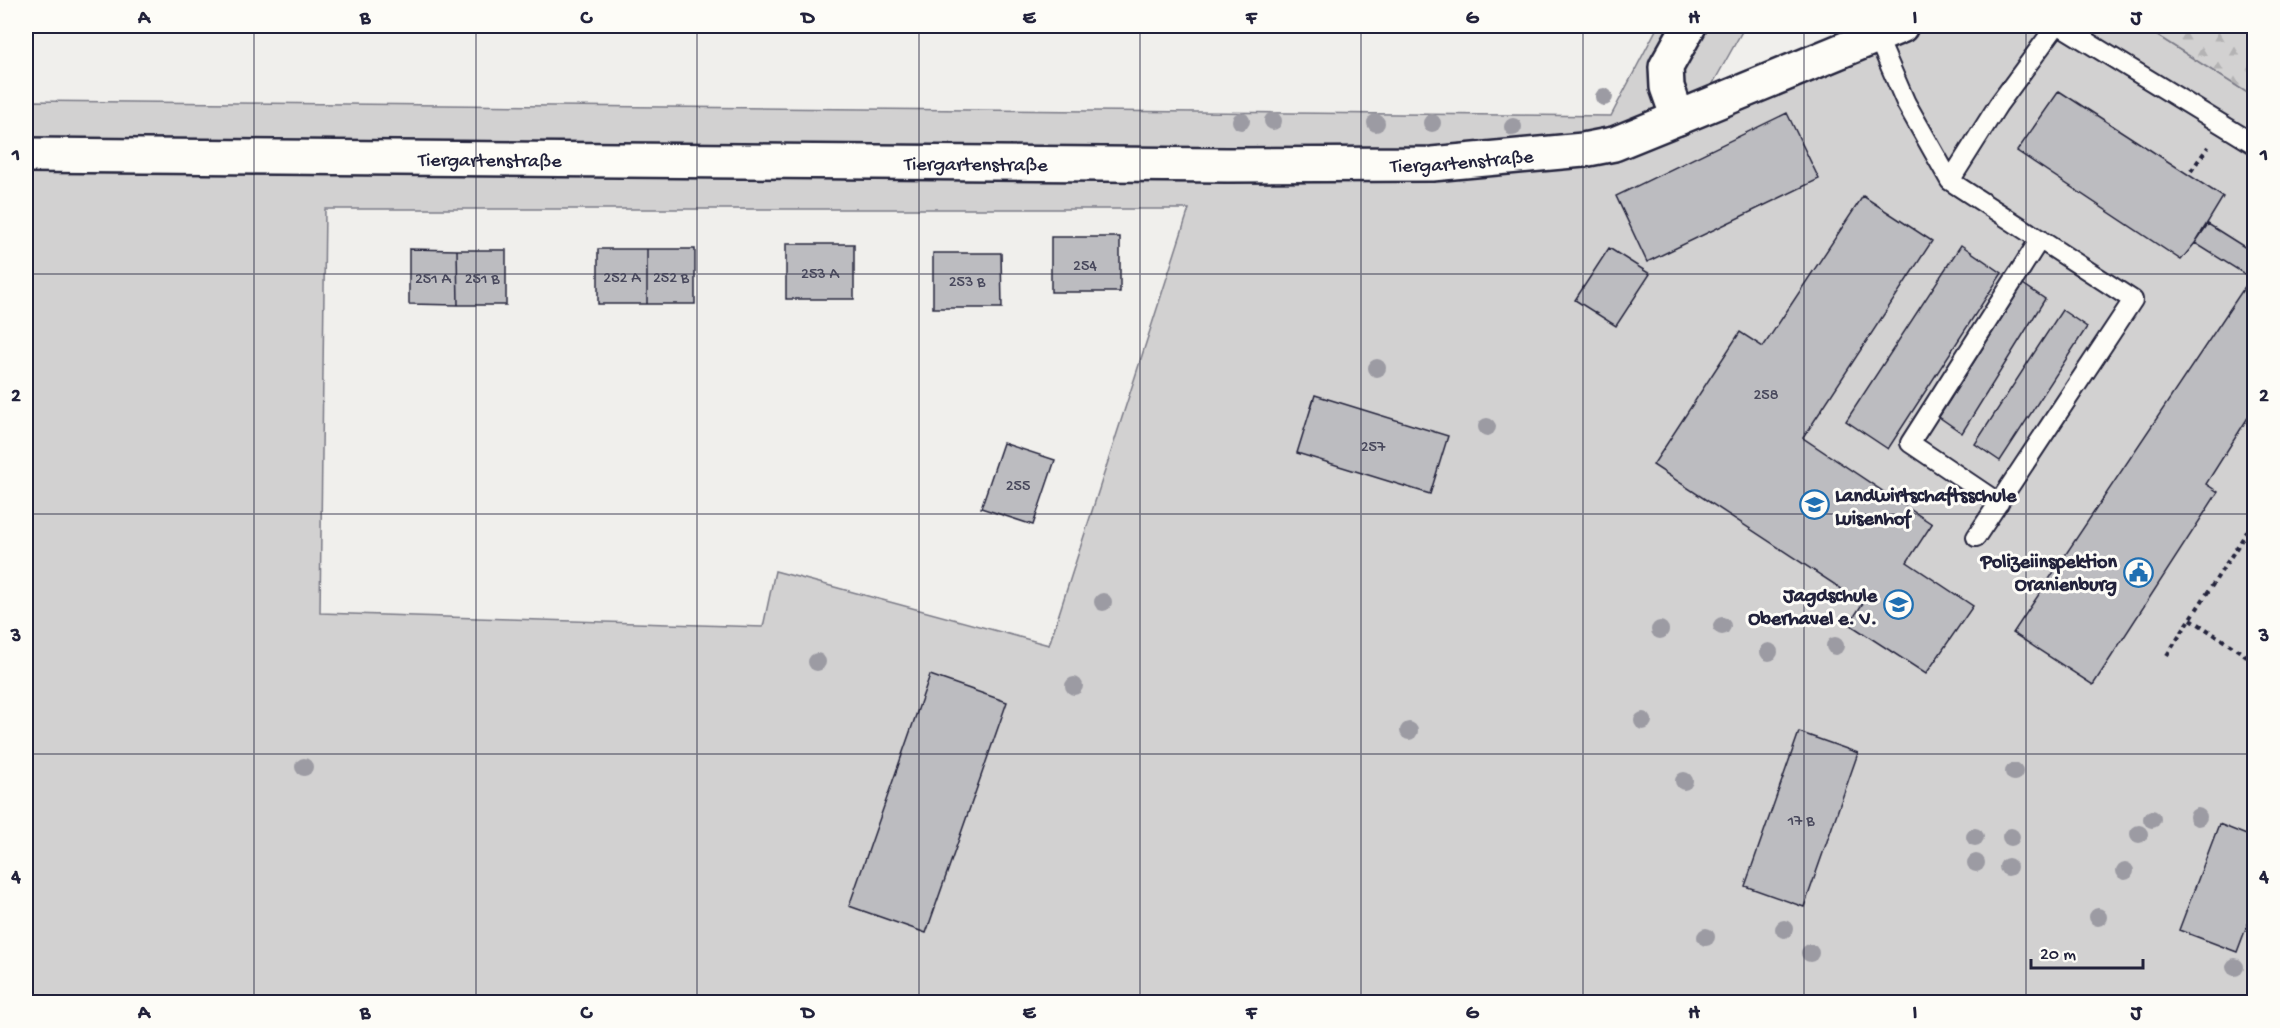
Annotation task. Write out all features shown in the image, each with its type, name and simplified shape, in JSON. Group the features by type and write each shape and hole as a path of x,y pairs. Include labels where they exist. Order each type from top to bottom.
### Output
{"street":[{"path":"1678,118 1667,87 1666,67 1689,26"},
{"name":"Tiergartenstraße","path":"26,155 1216,165 1432,164 1583,150 1614,144 1889,31"}],"lane":[{"path":"1950,181 1998,105 2056,26"},
{"path":"2061,26 2254,144"},
{"path":"1889,31 1906,103 1950,181 2133,300 1976,537"},
{"path":"1999,503 1910,443 2040,239"}],"path":[{"path":"2167,655 2254,521"},
{"path":"2191,619 2254,661"}],"green space":[{"path":"1658,26 1745,26 1711,87 1749,77 1857,26 2142,26 2254,97 2254,1002 26,1002 26,101 1611,116","holes":["325,209 1189,209 1049,645 775,571 763,627 320,613"]},
{"path":"2142,26 2254,26 2254,97"}],"building":[{"path":"2059,91 2223,197 2195,243 2181,260 2017,151"},
{"path":"1787,113 1819,179 1647,262 1616,196"},
{"path":"1863,196 1932,241 1803,438 1932,524 1907,562 1973,606 1926,674 1849,624 1863,603 1653,465 1740,332 1763,347"},
{"path":"2208,224 2254,253 2254,273 2251,278 2195,243"},
{"path":"1051,237 1120,237 1120,292 1051,292"},
{"path":"786,244 854,244 854,299 786,299"},
{"path":"1961,245 2002,273 1888,449 1846,421"},
{"path":"1609,248 1650,274 1616,326 1575,300"},
{"path":"409,249 457,250 458,305 409,304"},
{"path":"598,249 647,249 647,304 598,304"},
{"path":"647,249 695,249 695,304 647,304"},
{"path":"457,250 506,250 506,305 458,305"},
{"path":"933,253 1001,253 1002,308 933,308"},
{"path":"2254,273 2254,408 2206,484 2218,492 2093,685 2013,633"},
{"path":"2023,284 2045,299 1962,433 1939,417"},
{"path":"2062,310 2087,327 2000,461 1975,444"},
{"path":"1315,395 1448,436 1430,494 1297,453"},
{"path":"1003,443 1055,460 1033,525 981,508"},
{"path":"930,675 1007,702 926,933 849,906"},
{"path":"1799,732 1858,753 1804,907 1745,886"},
{"path":"2219,824 2254,838 2254,907 2237,952 2179,930"}],"place":[{"name":"Landwirtschaftsschule Luisenhof","path":"1814,505"},
{"name":"Polizeiinspektion Oranienburg","path":"2138,572"},
{"name":"Jagdschule Oberhavel e. V.","path":"1898,605"}]}
